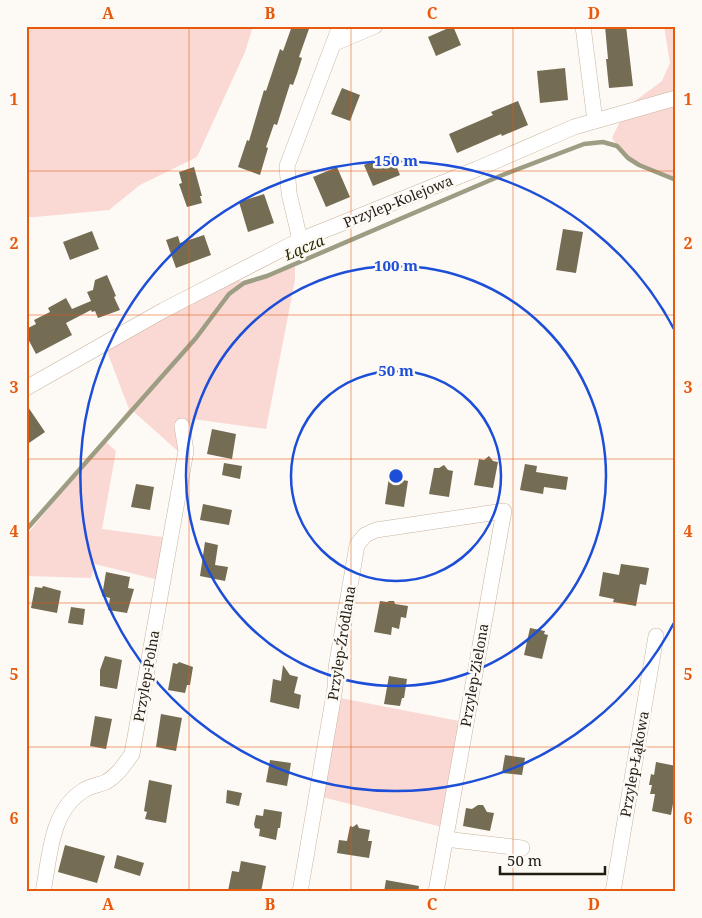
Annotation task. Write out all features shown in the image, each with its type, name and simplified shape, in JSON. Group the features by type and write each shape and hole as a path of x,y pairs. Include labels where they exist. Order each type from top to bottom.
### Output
{"street":[{"path":"300,240 289,193 287,166 340,26"},
{"path":"335,42 375,26"},
{"path":"583,26 595,121"},
{"name":"Przylep-Kolejowa","path":"26,388 172,306 300,240 477,169 574,127 676,98"},
{"name":"Przylep-Polna","path":"43,892 53,838 59,819 69,804 84,790 106,782 121,770 132,754 186,451 182,426"},
{"name":"Przylep-Zielona","path":"436,892 504,511"},
{"name":"Przylep-Źródlana","path":"300,892 357,545 365,535 376,530 504,511"},
{"name":"Przylep-Łąkowa","path":"613,892 656,636"},
{"path":"445,839 522,848"}],"shaded area":[{"path":"26,26 253,26 245,52 197,157 140,185 109,210 26,217"},
{"path":"664,26 676,26 676,180 648,169 632,159 612,138 627,107 662,81 670,63"},
{"path":"295,265 295,280 266,429 193,419 181,454 133,411 105,441 116,451 102,529 170,538 163,581 95,564 91,578 26,576 26,536 129,409 105,346 234,277 244,283"},
{"path":"330,696 464,722 442,827 314,795"}],"building":[{"path":"292,26 310,26 299,57 302,58 293,85 290,84 277,125 274,124 266,147 268,148 260,175 238,167 247,140 249,141 264,90 266,91 280,49 283,51"},
{"path":"453,26 461,45 436,56 428,37"},
{"path":"605,26 626,26 633,86 609,88"},
{"path":"565,68 568,100 540,103 537,71"},
{"path":"342,88 360,95 350,121 331,114"},
{"path":"518,101 528,125 502,136 501,134 457,153 449,134 493,115 491,112"},
{"path":"391,153 400,175 373,186 364,165"},
{"path":"194,167 202,196 200,196 202,203 187,207 179,184 182,183 179,172"},
{"path":"337,167 350,197 326,207 313,177"},
{"path":"264,194 274,223 248,232 239,202"},
{"path":"563,229 583,232 576,273 556,270"},
{"path":"92,231 99,249 70,260 63,242"},
{"path":"204,235 211,255 176,268 166,240 178,236 180,243"},
{"path":"107,275 120,310 98,318 95,311 92,312 91,310 66,323 72,335 36,354 26,335 26,329 36,324 34,320 50,312 48,308 66,298 72,309 91,301 87,292 93,290 95,280"},
{"path":"26,404 45,432 26,445"},
{"path":"212,429 236,434 232,459 207,454"},
{"path":"489,456 493,461 498,462 493,488 474,485 479,459 484,460"},
{"path":"224,463 242,466 240,479 222,475"},
{"path":"525,464 537,466 536,472 568,477 566,490 544,487 543,494 520,490"},
{"path":"444,465 448,470 453,471 449,497 429,494 434,468"},
{"path":"400,475 403,480 408,481 404,507 385,504 389,477 394,478"},
{"path":"136,484 154,487 150,510 131,507"},
{"path":"203,504 232,510 229,525 200,520"},
{"path":"205,542 218,545 215,565 228,567 225,581 200,576"},
{"path":"621,564 649,568 646,585 640,584 636,606 613,602 614,599 599,596 603,572 619,575"},
{"path":"106,572 130,577 128,588 134,589 127,613 108,610 110,598 102,596"},
{"path":"43,586 61,591 57,613 31,608 35,587 42,588"},
{"path":"380,601 394,601 395,604 408,606 406,618 401,617 399,629 392,627 391,635 374,632"},
{"path":"71,607 85,609 83,625 68,623"},
{"path":"530,628 545,631 544,634 548,635 542,659 524,655"},
{"path":"105,656 122,660 117,689 100,686 100,670"},
{"path":"179,662 193,667 190,685 187,685 185,693 168,690 173,663 177,664"},
{"path":"283,665 290,675 298,677 294,693 301,695 299,709 270,702 273,679 281,681"},
{"path":"389,676 407,679 404,698 402,698 400,706 384,704"},
{"path":"161,714 182,718 176,751 156,747"},
{"path":"95,716 112,719 106,749 90,746"},
{"path":"505,755 525,758 522,775 502,773"},
{"path":"270,760 291,763 287,786 266,782"},
{"path":"656,762 676,766 676,798 674,798 671,815 652,811 655,794 650,794 652,785 649,785 651,774 654,775"},
{"path":"149,780 172,785 166,823 145,819 147,812 144,811"},
{"path":"227,790 242,793 239,806 226,803"},
{"path":"478,805 483,805 487,812 494,813 490,831 463,826 466,808 472,809"},
{"path":"264,809 282,812 276,840 259,836 260,829 255,828 256,815 263,816"},
{"path":"357,824 359,828 370,830 368,841 372,841 369,858 337,853 339,840 347,841 350,826 353,827"},
{"path":"65,845 105,856 97,883 58,872"},
{"path":"117,855 144,863 140,876 114,868"},
{"path":"241,861 266,866 261,892 228,891 232,871 239,872"},
{"path":"386,880 419,886 418,892 384,892"}],"waterway":[{"name":"Łącza","path":"26,530 196,338 229,294 244,283 267,276 500,176 584,144 603,142 617,146 628,158 639,165 676,180"}]}
